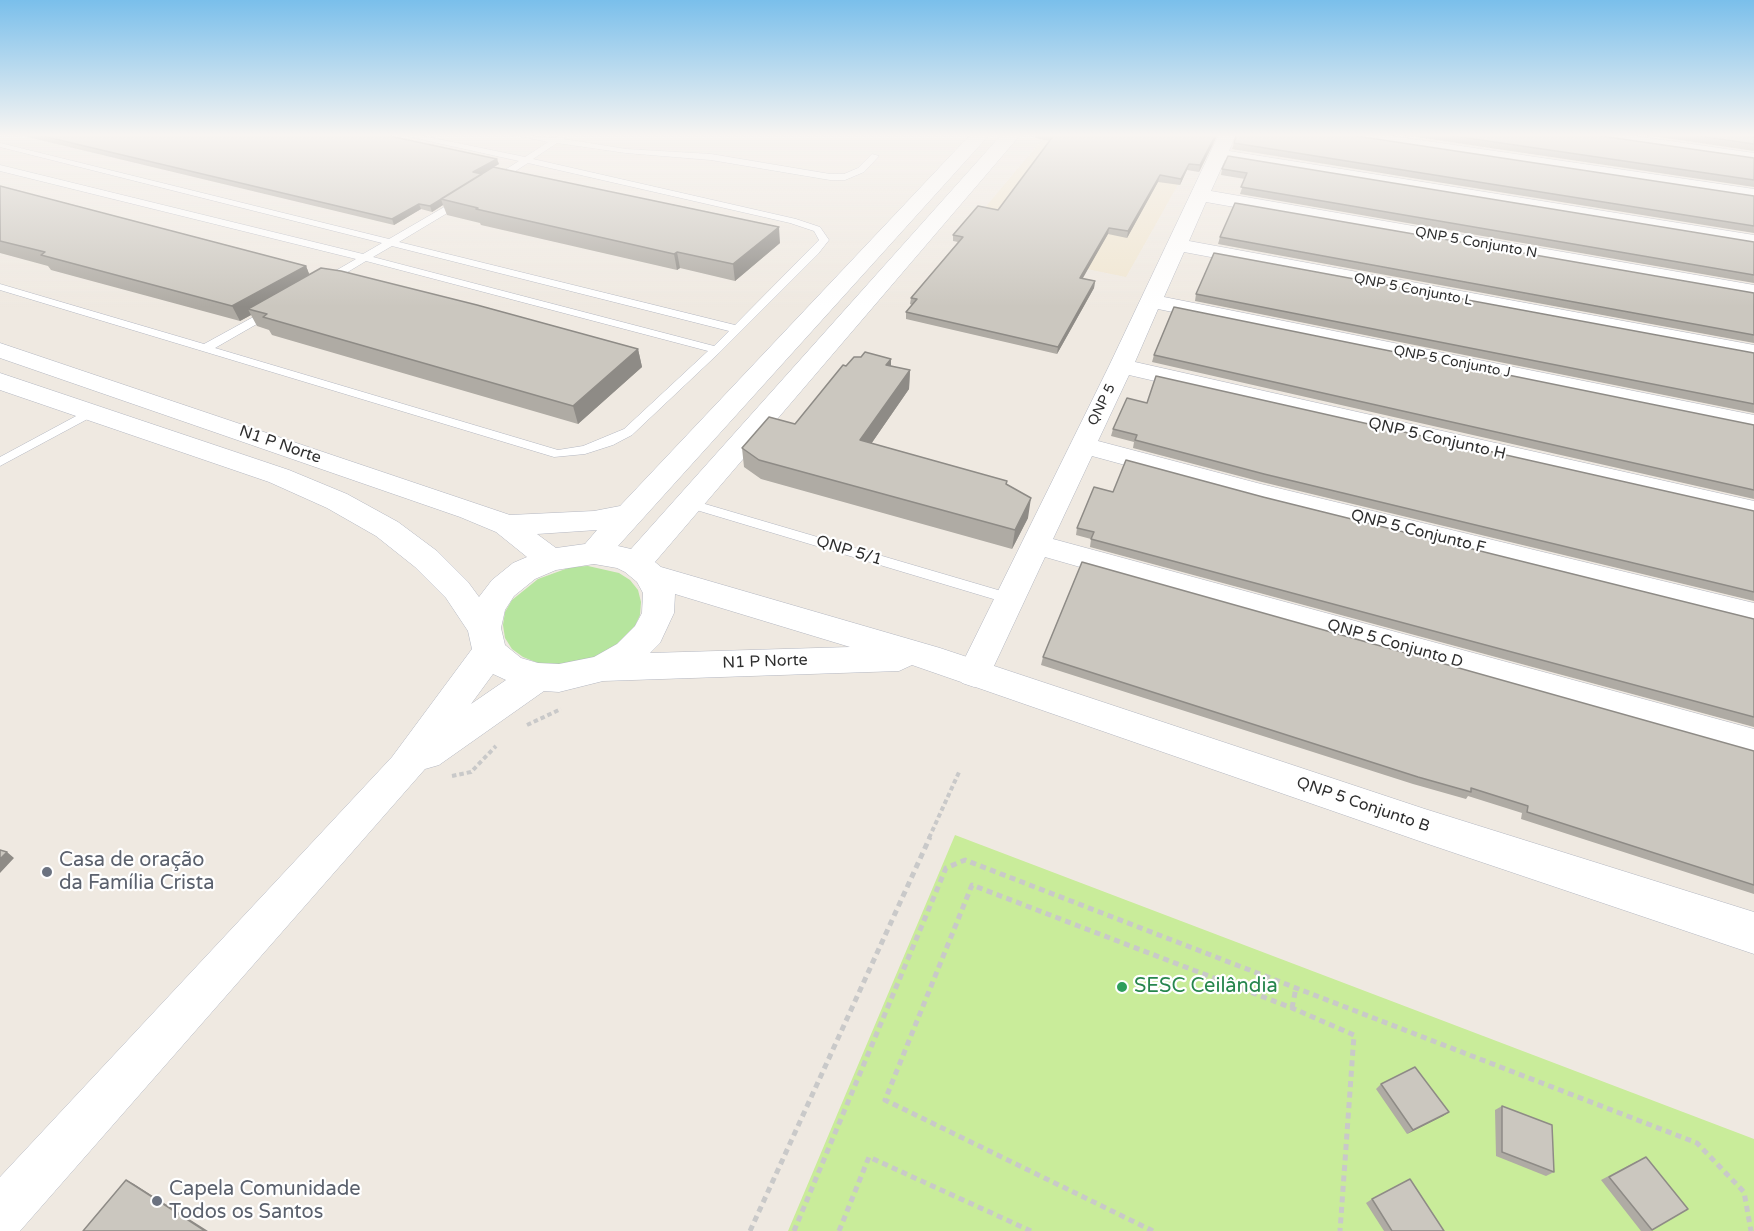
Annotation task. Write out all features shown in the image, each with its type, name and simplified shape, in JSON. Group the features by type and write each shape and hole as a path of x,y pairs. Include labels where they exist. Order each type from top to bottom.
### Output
{"main road":[{"path":"594,553 928,191"},
{"path":"643,570 688,503 962,191"},
{"name":"N1 P Norte","path":"0,350 459,506 507,525 550,560"},
{"name":"N1 P Norte","path":"0,381 279,476 337,501 377,523 426,559 457,591 487,640"},
{"path":"507,525 594,521 632,514"},
{"path":"0,1215 405,768 487,640 489,608 503,588 524,572 550,560 594,553 624,558 643,570 659,593 658,613 648,634 629,653 603,668 581,675 559,678 538,677 509,668 487,640"},
{"name":"N1 P Norte","path":"643,570 928,657 974,674"},
{"name":"N1 P Norte","path":"603,668 928,657"},
{"name":"QNP 5 Conjunto B","path":"974,674 1754,933"},
{"path":"405,768 538,677"}],"street":[{"name":"QNP 5","path":"974,674 1178,245 1200,191"},
{"path":"1483,191 1754,241"},
{"path":"1730,191 1754,195"},
{"name":"QNP 5 Conjunto N","path":"1198,195 1754,292"},
{"name":"QNP 5 Conjunto L","path":"1178,245 1754,352"},
{"name":"QNP 5 Conjunto J","path":"1150,301 1754,423"},
{"name":"QNP 5 Conjunto H","path":"1121,366 1754,510"},
{"name":"QNP 5 Conjunto F","path":"1083,445 1261,493 1754,615"},
{"name":"QNP 5 Conjunto D","path":"1036,544 1754,744"}],"lane":[{"path":"95,191 366,258 716,350"},
{"path":"188,191 736,329"},
{"path":"0,287 204,350 558,454 593,448 628,432 716,350 815,252 824,240 817,229 659,191"},
{"path":"315,287 470,195"},
{"path":"204,350 285,304"},
{"path":"0,462 91,412"},
{"name":"QNP 5/1","path":"688,503 1010,599"}],"path":[{"path":"750,1231 960,770"},
{"path":"794,1231 946,868 965,860 1697,1143 1744,1192 1751,1231"},
{"path":"1153,1231 885,1100 972,885 1292,1008 1354,1035 1340,1231"},
{"path":"1292,1008 1296,988"},
{"path":"839,1231 869,1157 1031,1231"}],"shaded area":[{"path":"999,191 1174,191 1126,277 956,242"}],"green space":[{"path":"588,566 619,573 630,580 638,590 641,602 640,615 634,628 624,640 593,659 555,666 538,663 523,657 512,649 505,638 503,625 505,612 512,600 538,579 571,567"},
{"name":"SESC Ceilândia","path":"955,835 1754,1139 1754,1231 788,1231"}],"building":[{"path":"0,191 21,191 306,266 232,306 41,255 45,252 0,241"},
{"path":"276,191 454,191 430,206 419,204 392,219"},
{"path":"453,191 610,191 779,227 733,264 677,252 674,254 441,199"},
{"path":"1012,191 1151,191 1128,231 1109,228 1080,278 1095,281 1058,347 906,312 917,299 911,298 963,237 953,235 978,206 998,210"},
{"path":"1267,191 1445,191 1754,242 1754,275"},
{"path":"1538,191 1724,191 1754,196 1754,226"},
{"path":"1235,203 1754,293 1754,335 1220,237"},
{"path":"1214,253 1754,353 1754,404 1196,294"},
{"path":"321,268 477,305 638,349 573,406 263,317 267,314 248,309"},
{"path":"1174,307 1754,425 1754,490 1154,355"},
{"path":"865,352 891,359 886,365 910,370 860,440 1007,481 1006,484 1031,498 1015,530 759,460 742,448 769,417 795,424 843,365 846,366 854,357 861,357"},
{"path":"1156,376 1754,511 1754,592 1264,474 1135,440 1137,435 1113,429 1127,398 1147,403"},
{"path":"1126,460 1263,497 1754,619 1754,717 1091,539 1094,532 1077,528 1094,487 1113,492"},
{"path":"1082,562 1754,751 1754,885 1527,812 1528,806 1471,788 1471,792 1418,777 1043,657"},
{"path":"0,850 7,852 0,859"},
{"path":"1415,1067 1449,1112 1413,1130 1381,1084"},
{"path":"1502,1106 1552,1125 1554,1172 1502,1152"},
{"path":"1646,1157 1688,1209 1652,1230 1609,1177"},
{"path":"1410,1179 1444,1231 1392,1231 1372,1199"},
{"path":"126,1180 205,1231 83,1231"}],"place":[{"name":"Casa de oração da Família Crista","path":"47,872"},
{"name":"SESC Ceilândia","path":"1122,987"},
{"name":"Capela Comunidade Todos os Santos","path":"157,1201"}]}
